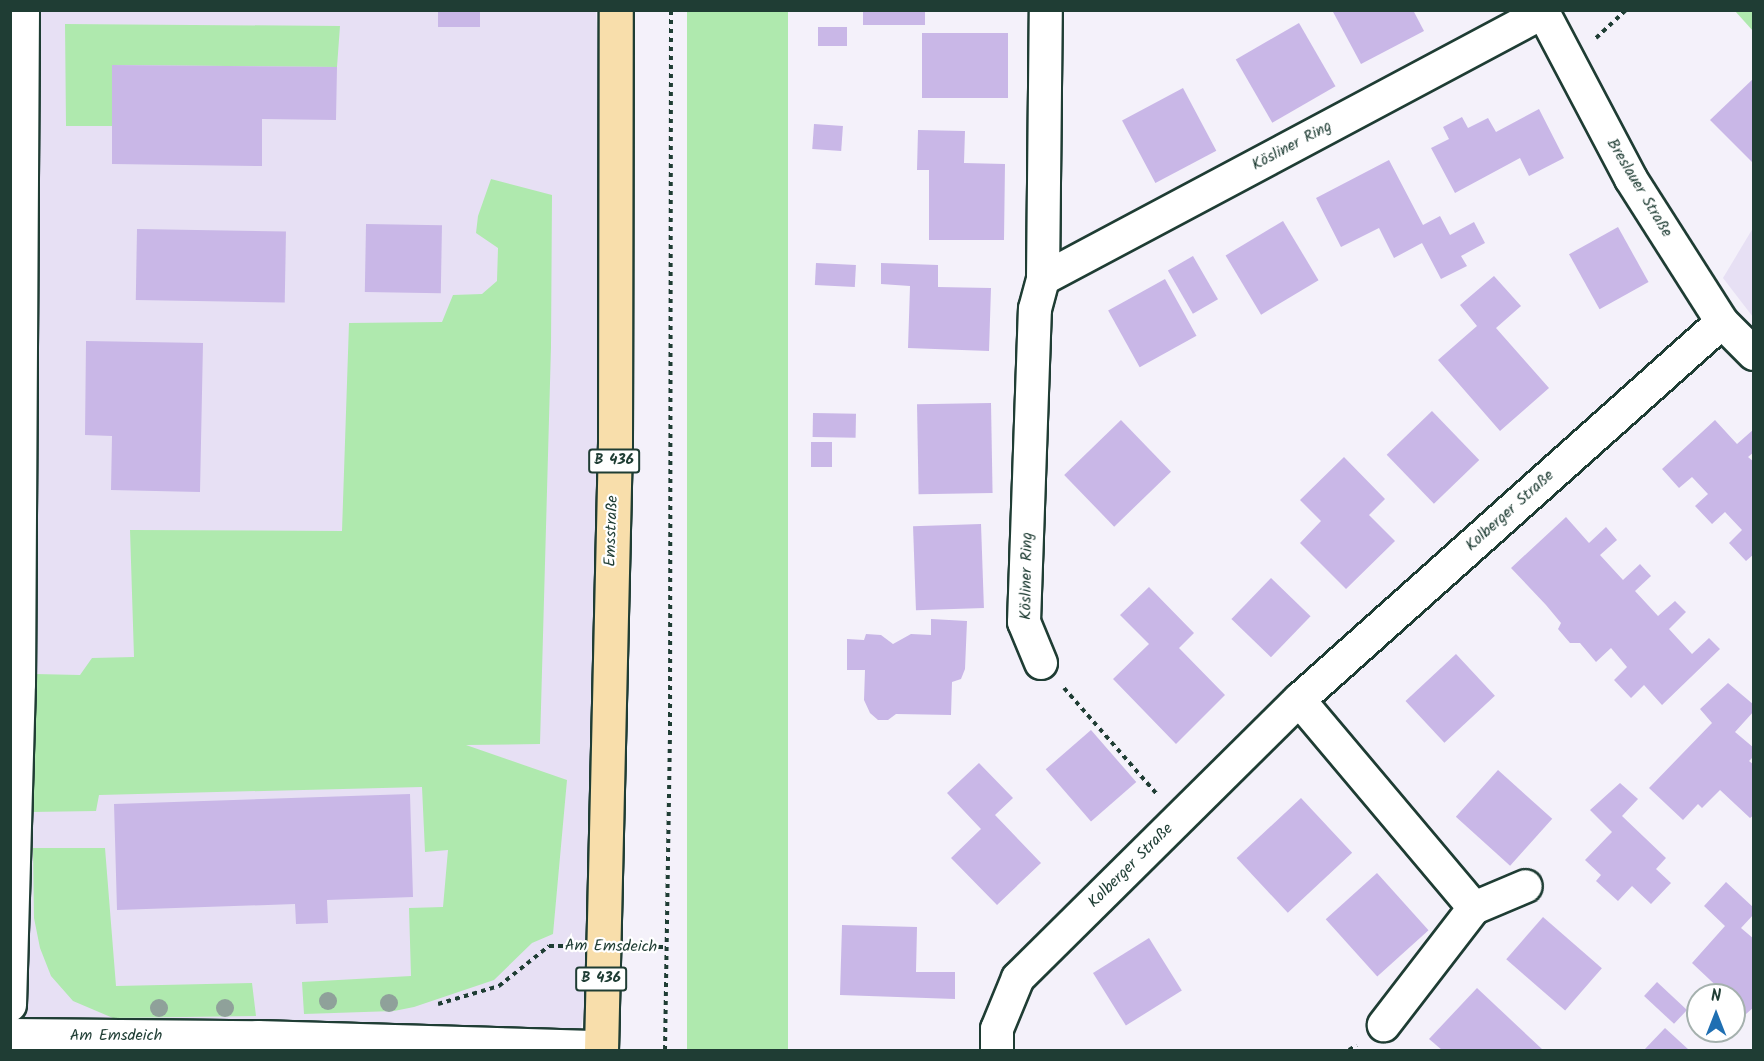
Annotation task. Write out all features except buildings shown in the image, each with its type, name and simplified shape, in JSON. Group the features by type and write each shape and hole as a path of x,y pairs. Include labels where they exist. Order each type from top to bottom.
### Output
{"main road":[{"name":"Emsstraße","path":"601,1048 601,946 615,444 616,10"}],"street":[{"path":"10,1005 20,684 23,10"},
{"name":"Kösliner Ring","path":"1041,663 1024,622 1035,309 1043,279 1046,10"},
{"name":"Kösliner Ring","path":"1043,279 1542,12"},
{"name":"Breslauer Straße","path":"1542,12 1631,179 1722,322 1754,354"},
{"name":"Kolberger Straße","path":"997,1050 997,1029 1018,978 1299,700 1722,322"},
{"path":"1299,700 1474,908"},
{"path":"1384,1025 1474,908 1526,886"},
{"name":"Am Emsdeich","path":"10,1035 258,1037 601,1048"}],"path":[{"path":"665,1050 670,723 671,10"},
{"path":"1041,663 1179,819"},
{"name":"Am Emsdeich","path":"431,1006 499,986 549,945 667,948"}],"shaded area":[{"path":"10,11 596,11 608,228 602,912 577,1050 11,1050"},
{"path":"1753,228 1753,317 1723,278"}],"green space":[{"path":"687,11 788,11 788,1050 687,1050"},
{"path":"1735,11 1753,11 1753,31"},
{"path":"65,24 340,26 337,67 113,65 112,126 66,126"},
{"path":"491,179 552,195 551,347 540,744 466,745 567,780 553,934 532,943 494,980 414,1007 394,1011 304,1014 302,982 411,976 409,908 443,907 448,850 425,852 422,787 99,795 96,811 31,812 35,674 80,675 92,658 134,657 130,530 342,531 349,323 442,322 453,295 482,294 497,281 498,248 476,233 478,216"},
{"path":"33,848 105,848 116,986 252,983 256,1016 113,1018 73,1001 51,976 40,948 34,918"}]}
